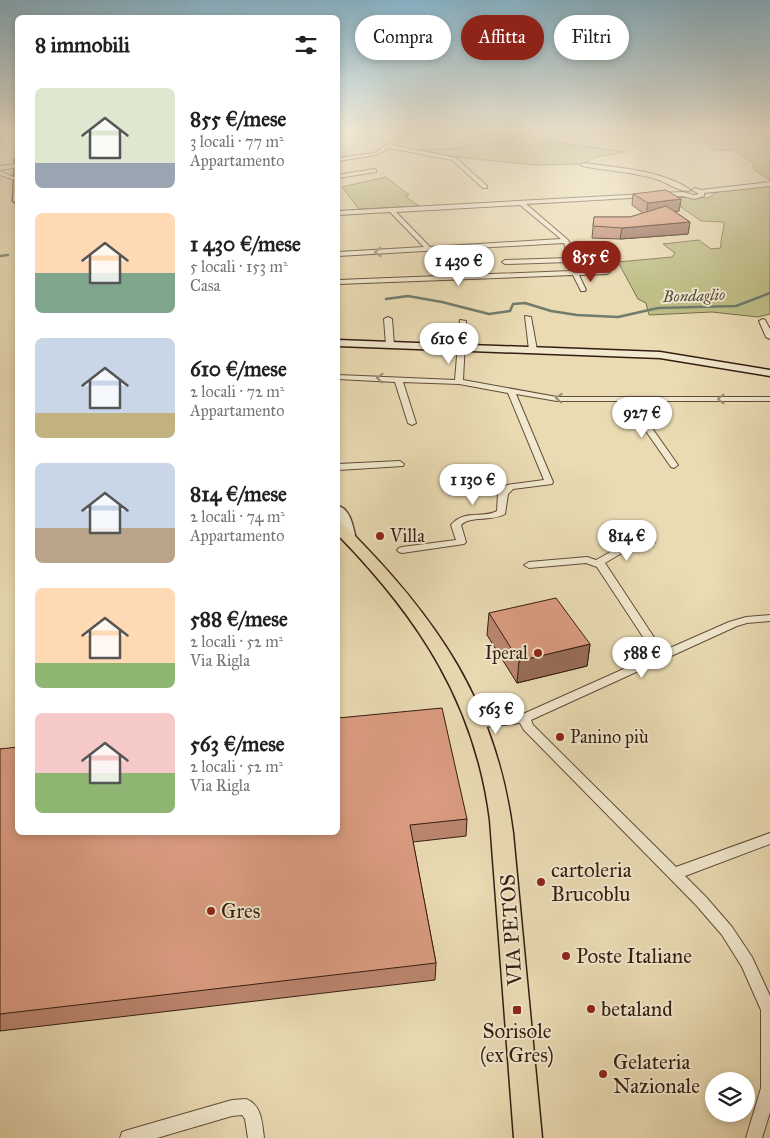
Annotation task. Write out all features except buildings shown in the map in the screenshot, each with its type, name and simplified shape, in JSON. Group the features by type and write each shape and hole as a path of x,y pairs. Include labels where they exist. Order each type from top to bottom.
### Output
{"main road":[{"path":"340,343 660,355 770,373"},
{"name":"VIA PETOS","path":"340,529 402,595 436,640 477,724 488,756 501,816 528,1138"}],"street":[{"path":"482,184 485,187"},
{"path":"668,184 697,196 702,194 701,192 769,184"},
{"path":"340,213 685,192"},
{"path":"521,203 566,242 573,260 575,273 583,290"},
{"path":"391,210 429,249"},
{"path":"340,254 566,242"},
{"path":"505,262 573,260"},
{"path":"340,282 607,272"},
{"path":"527,317 533,350"},
{"path":"388,319 390,345"},
{"path":"459,382 462,321"},
{"path":"763,322 770,337"},
{"path":"340,377 459,382 557,399 770,399"},
{"path":"398,379 412,423"},
{"path":"402,550 461,542 456,525 458,521 497,516 502,512 503,493 510,487 548,482 511,391"},
{"path":"628,400 674,465"},
{"path":"340,467 400,464"},
{"path":"340,512 344,517 350,539"},
{"path":"597,563 617,552 650,542"},
{"path":"529,565 588,560 600,565 661,656"},
{"path":"477,724 524,718 733,624 746,620 770,618"},
{"path":"524,718 528,727 674,874 727,931 748,962 769,1010 768,1088 754,1138"},
{"path":"674,874 770,838"},
{"path":"128,1138 232,1108 246,1107 253,1116 256,1138"}],"shaded area":[{"path":"355,184 395,184 409,195 405,196 419,206 359,209 342,187"},
{"path":"770,185 770,314 758,317 712,312 649,315 646,303 638,299 618,262 672,257 675,253 663,244 699,240 711,249 721,248 724,222 701,221 667,197 709,198 713,194 728,190"}],"waterway":[{"path":"0,256 8,255"},
{"name":"Bondaglio","path":"386,299 408,296 442,302 489,314 510,311 513,304 525,303 551,311 577,315 618,317 658,308 736,306 770,293"}],"place":[{"name":"Villa","path":"380,536"},
{"name":"Iperal","path":"538,653"},
{"name":"Panino più","path":"560,737"},
{"name":"cartoleria Brucoblu","path":"541,882"},
{"name":"Gres","path":"211,911"},
{"name":"Poste Italiane","path":"566,956"},
{"name":"betaland","path":"591,1009"},
{"name":"Sorisole (ex Gres)","path":"517,1010"},
{"name":"Gelateria Nazionale","path":"603,1074"}]}
